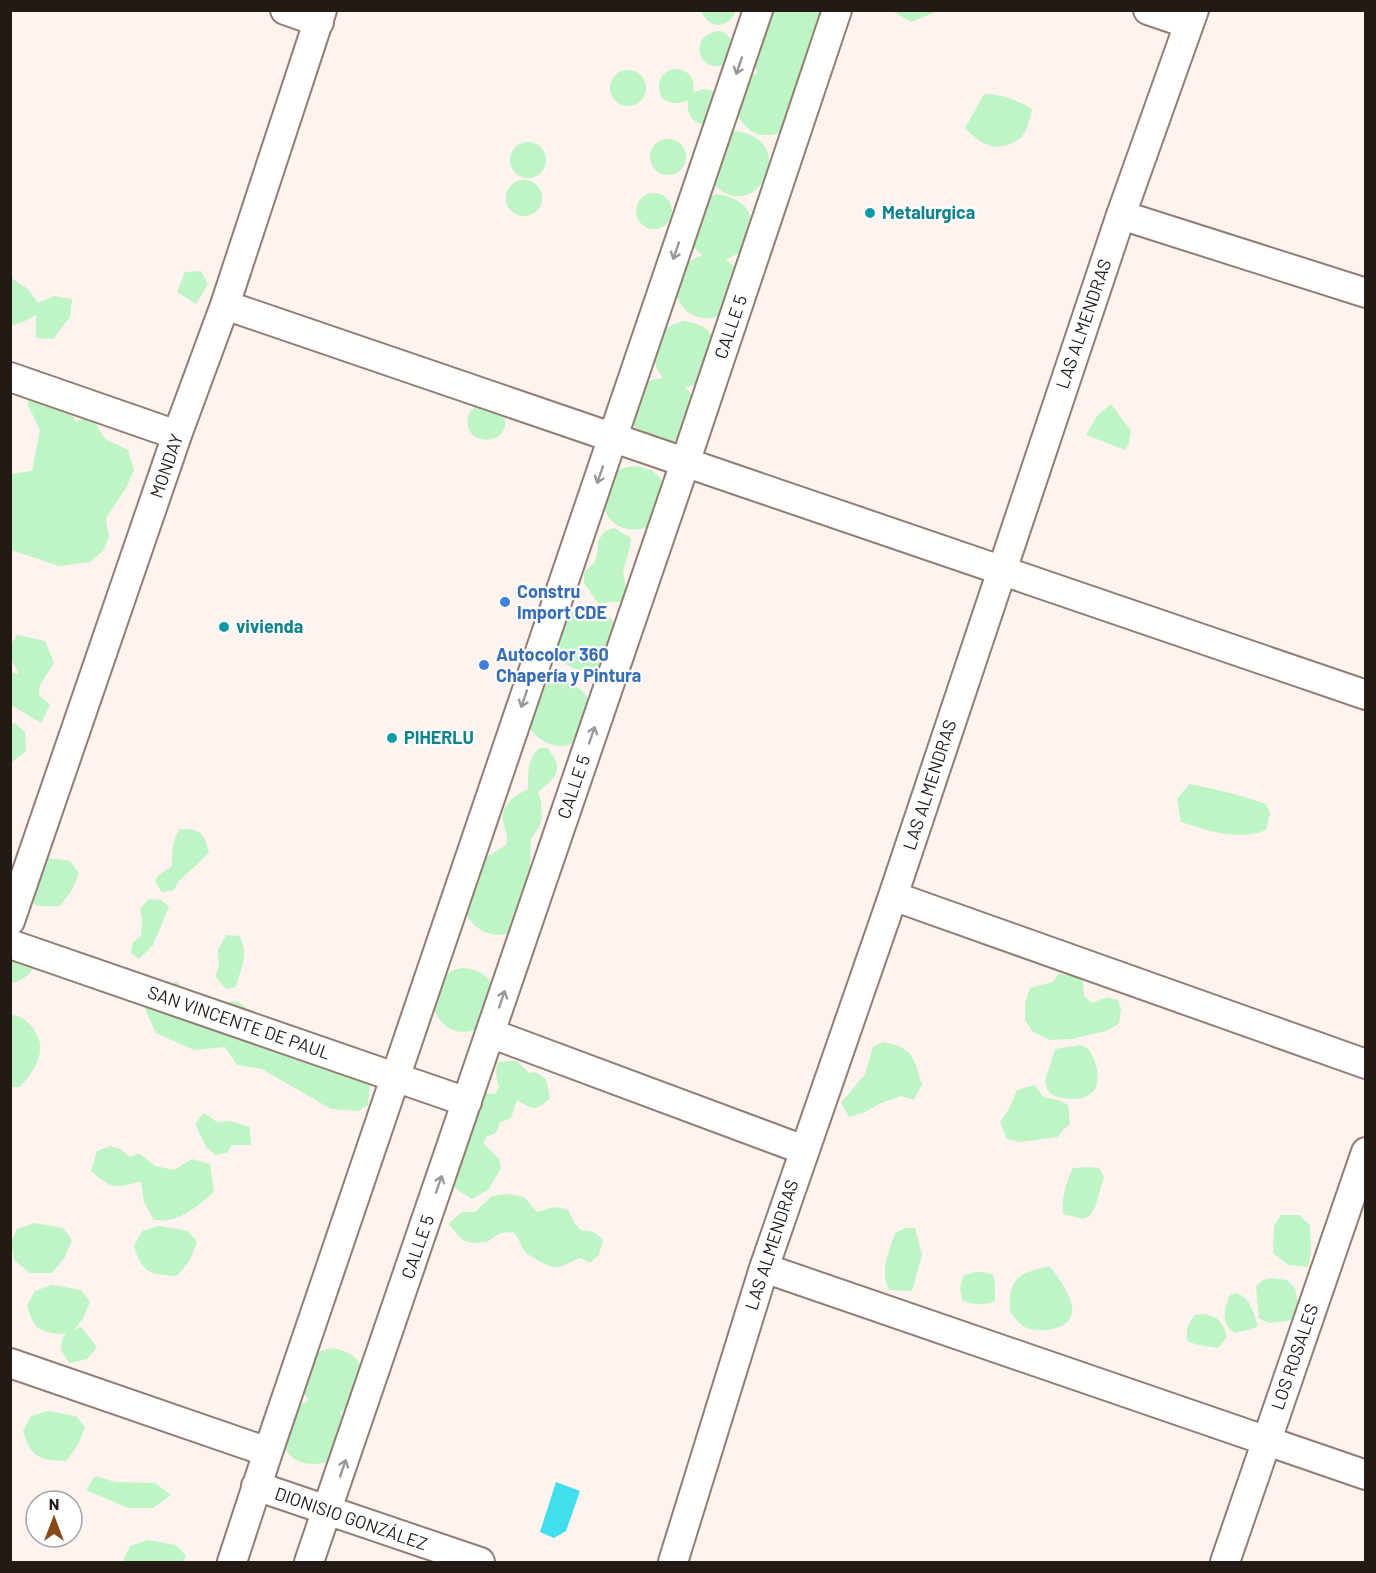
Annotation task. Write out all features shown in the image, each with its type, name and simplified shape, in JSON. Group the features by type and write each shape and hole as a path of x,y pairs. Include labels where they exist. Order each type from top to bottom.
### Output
{"street":[{"path":"285,10 320,16"},
{"path":"232,1563 256,1486 758,10"},
{"name":"CALLE 5","path":"309,1563 685,463 837,10"},
{"path":"1148,10 1192,17"},
{"name":"MONDAY","path":"10,921 177,435 225,305 320,16"},
{"name":"LAS ALMENDRAS","path":"673,1563 764,1268 893,896 1121,215 1192,17"},
{"path":"1121,215 1365,293"},
{"path":"225,305 1365,696"},
{"path":"10,377 177,435"},
{"path":"893,896 1365,1064"},
{"name":"SAN VINCENTE DE PAUL","path":"10,944 467,1102"},
{"path":"490,1033 804,1150"},
{"name":"LOS ROSALES","path":"1225,1563 1365,1152"},
{"path":"764,1268 1365,1475"},
{"path":"10,1363 268,1452"},
{"name":"DIONISIO GONZÁLEZ","path":"256,1486 480,1563"}],"green space":[{"path":"736,10 733,17 719,25 709,22 701,11"},
{"path":"760,11 820,11 821,13 786,131 768,135 757,134 747,128 737,111 747,79 757,73 754,63"},
{"path":"892,11 938,11 911,22"},
{"path":"719,31 725,33 733,41 729,62 719,66 710,65 700,54 700,47 702,40 708,34"},
{"path":"672,69 682,70 690,75 694,88 693,93 706,89 718,94 707,125 697,123 691,117 688,100 675,103 662,98 659,89 660,81 664,74"},
{"path":"628,70 640,76 646,88 640,100 628,106 616,100 610,88 616,76"},
{"path":"984,94 1009,98 1032,109 1027,127 1020,139 1003,146 991,146 980,141 965,128"},
{"path":"736,131 756,138 767,150 769,165 764,179 755,191 741,196 725,193 709,179 725,134"},
{"path":"668,139 681,144 686,157 681,170 668,175 655,170 650,157 655,144"},
{"path":"528,142 541,147 546,160 541,173 528,178 515,173 510,160 515,147"},
{"path":"524,180 537,185 542,198 537,211 524,216 511,211 506,198 511,185"},
{"path":"654,193 667,198 672,211 667,224 654,229 641,224 636,211 641,198"},
{"path":"718,194 734,199 746,208 751,220 751,228 743,250 726,259 740,277 726,314 703,318 687,312 678,299 677,291 687,262 703,255 691,243 707,197"},
{"path":"201,271 208,284 196,304 177,292 185,272"},
{"path":"10,277 28,289 38,303 54,296 72,299 70,317 53,339 36,338 36,315 11,326"},
{"path":"684,321 704,328 717,344 704,381 685,387 694,401 681,438 661,443 641,435 634,426 631,415 641,386 651,380 663,378 654,359 664,329"},
{"path":"28,392 65,398 75,421 92,417 105,439 128,450 134,470 126,488 106,518 109,537 103,551 90,562 59,566 11,550 11,474 32,471 40,430 28,405"},
{"path":"481,404 503,412 505,424 502,432 488,440 472,435 468,427 470,412"},
{"path":"1111,404 1131,431 1129,444 1125,450 1086,435 1097,416"},
{"path":"633,466 653,472 666,488 653,525 635,530 614,523 603,505 613,473"},
{"path":"614,528 631,538 623,571 627,595 620,602 598,603 584,583 584,572 595,562 598,541 605,531"},
{"path":"585,607 605,613 618,630 605,667 582,671 566,664 559,656 555,644 565,615 574,609"},
{"path":"17,635 45,641 54,663 40,685 39,695 50,705 41,723 11,705 11,672 19,674 10,650"},
{"path":"559,682 579,688 591,704 578,741 560,746 549,744 538,738 529,724 529,716 539,691 548,684"},
{"path":"15,723 25,732 26,751 11,763 11,724"},
{"path":"540,748 547,748 553,755 557,767 554,777 538,792 542,819 539,828 531,838 530,876 525,885 528,892 515,930 495,935 475,926 468,918 465,908 477,864 506,845 507,836 503,813 512,799 528,789 530,761"},
{"path":"1189,784 1228,792 1266,804 1270,813 1266,830 1246,835 1224,834 1181,822 1177,799"},
{"path":"180,829 197,831 206,841 209,853 178,882 174,890 162,892 155,881 159,875 172,866 172,851"},
{"path":"42,857 70,861 79,873 72,890 60,906 37,906 22,893"},
{"path":"149,899 161,900 169,907 153,945 139,959 131,953 133,942 141,936 140,909"},
{"path":"226,935 240,936 244,956 236,987 226,989 215,976 219,967 218,950"},
{"path":"10,936 40,960 24,978 11,983"},
{"path":"463,968 483,974 496,991 483,1027 464,1032 452,1030 442,1023 434,1006 444,977 449,972"},
{"path":"1058,974 1078,976 1083,982 1084,996 1092,1003 1107,997 1118,1000 1121,1009 1119,1024 1106,1031 1072,1039 1050,1040 1033,1032 1025,1020 1025,1003 1030,988 1053,982"},
{"path":"177,981 196,1007 237,1001 277,1030 367,1070 370,1084 368,1105 359,1111 331,1109 262,1069 237,1065 225,1047 194,1050 156,1033 145,1009 150,994"},
{"path":"13,1015 30,1025 40,1043 35,1066 20,1087 11,1087 10,1017"},
{"path":"883,1042 901,1047 911,1055 922,1084 914,1100 901,1096 849,1117 841,1103 865,1074 873,1047"},
{"path":"1080,1045 1088,1048 1092,1055 1098,1080 1096,1087 1085,1097 1075,1099 1052,1095 1045,1081 1055,1049"},
{"path":"517,1061 529,1073 535,1072 546,1079 550,1098 535,1108 517,1100 511,1118 499,1123 496,1132 487,1136 483,1143 499,1159 501,1168 489,1189 472,1199 450,1184 484,1093 495,1094 499,1087 496,1074 498,1062"},
{"path":"1035,1085 1043,1097 1068,1105 1070,1124 1058,1137 1021,1142 1007,1139 1000,1122 1009,1109 1017,1090"},
{"path":"204,1113 217,1122 231,1121 250,1127 251,1145 232,1145 227,1153 216,1155 207,1148 195,1124"},
{"path":"111,1146 120,1149 130,1157 139,1153 155,1166 174,1170 192,1159 210,1164 214,1192 181,1216 154,1220 144,1202 141,1181 114,1186 91,1171 97,1151"},
{"path":"1073,1168 1099,1168 1104,1177 1095,1207 1090,1216 1083,1219 1063,1214 1065,1191"},
{"path":"506,1194 524,1197 537,1212 555,1207 568,1210 575,1224 582,1231 594,1232 603,1240 599,1255 590,1263 580,1258 555,1267 526,1253 513,1232 500,1233 487,1242 472,1243 463,1240 448,1224 462,1212 475,1212 492,1196"},
{"path":"1281,1215 1299,1215 1310,1225 1311,1252 1308,1267 1288,1265 1273,1253 1274,1226"},
{"path":"34,1223 63,1228 72,1240 65,1257 52,1273 30,1273 14,1260 11,1242 17,1229"},
{"path":"159,1226 188,1231 197,1242 190,1260 177,1276 160,1275 148,1271 137,1255 134,1246 142,1231"},
{"path":"905,1228 915,1228 922,1255 912,1291 889,1290 885,1276 888,1254 895,1233"},
{"path":"1050,1266 1071,1301 1070,1319 1065,1324 1051,1329 1036,1330 1023,1326 1010,1312 1011,1291 1014,1284 1023,1274"},
{"path":"975,1272 993,1275 995,1301 978,1304 962,1300 960,1288 963,1276"},
{"path":"1271,1278 1287,1280 1295,1288 1300,1311 1293,1320 1269,1323 1259,1318 1256,1286 1263,1280"},
{"path":"52,1285 81,1290 90,1302 83,1319 74,1330 81,1327 97,1347 87,1359 69,1363 61,1350 63,1337 66,1334 50,1333 40,1329 33,1320 27,1305 35,1291"},
{"path":"1236,1293 1248,1302 1258,1326 1234,1333 1227,1325 1225,1314 1230,1295"},
{"path":"1205,1314 1217,1319 1224,1328 1227,1337 1218,1348 1187,1341 1187,1330 1195,1315"},
{"path":"331,1348 351,1355 364,1371 351,1408 340,1412 345,1423 332,1460 309,1464 295,1459 285,1448 284,1428 292,1408 308,1401 301,1386 307,1366 317,1353"},
{"path":"48,1411 76,1416 85,1427 78,1445 66,1461 49,1460 37,1456 26,1440 23,1431 31,1416"},
{"path":"95,1476 115,1482 155,1483 171,1495 153,1508 128,1508 86,1490"},
{"path":"148,1540 176,1545 186,1556 183,1562 124,1562 130,1546"}],"water":[{"path":"556,1482 580,1491 566,1531 554,1538 540,1532"}],"place":[{"name":"Metalurgica","path":"870,213"},
{"name":"Constru Import CDE","path":"505,602"},
{"name":"vivienda","path":"224,627"},
{"name":"Autocolor 360 Chapería y Pintura","path":"484,665"},
{"name":"PIHERLU","path":"392,738"}]}
